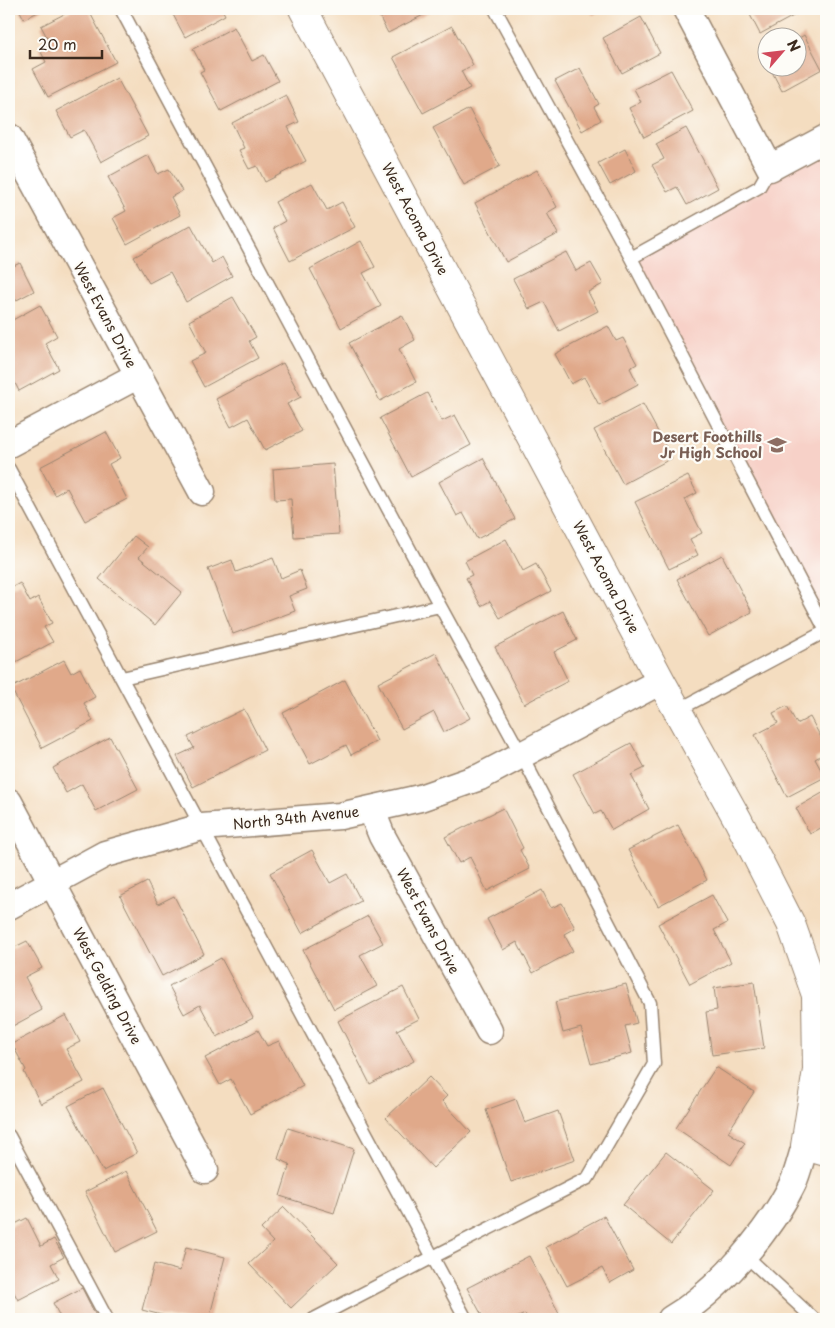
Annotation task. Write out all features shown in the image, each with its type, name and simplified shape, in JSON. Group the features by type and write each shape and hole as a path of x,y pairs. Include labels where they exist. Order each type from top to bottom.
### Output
{"street":[{"name":"West Acoma Drive","path":"303,9 661,681 738,820 791,924 816,995 815,1149"},
{"path":"686,9 770,168 826,138"},
{"name":"West Evans Drive","path":"9,136 137,376 202,492"},
{"path":"9,444 137,376"},
{"name":"North 34th Avenue","path":"9,906 105,854 202,827 340,816 420,798 480,777 661,681"},
{"name":"West Gelding Drive","path":"9,802 205,1170"},
{"name":"West Evans Drive","path":"371,809 382,836 489,1031"},
{"path":"671,1319 686,1311 714,1286 744,1254 771,1220 815,1149"}],"lane":[{"path":"121,9 522,756 650,1003 654,1064 588,1178 433,1256 314,1319"},
{"path":"494,9 631,258 826,631 678,710"},
{"path":"631,258 760,187 770,168"},
{"path":"9,469 466,1319"},
{"path":"122,678 440,606"},
{"path":"9,1136 107,1319"},
{"path":"744,1254 814,1319"}],"shaded area":[{"name":"Desert Foothills Jr High School","path":"826,138 826,631 631,258"}],"building":[{"path":"19,9 44,9 24,19"},
{"path":"74,9 88,9 116,62 48,97 33,69 46,62 39,48 50,43 41,26"},
{"path":"170,9 222,9 225,15 185,37"},
{"path":"375,9 435,9 388,33"},
{"path":"589,9 604,9 593,15"},
{"path":"747,9 794,9 797,14 771,28 758,28 758,30"},
{"path":"641,17 660,53 622,73 603,38"},
{"path":"452,26 473,65 461,71 470,88 423,113 393,57"},
{"path":"234,27 252,61 264,55 278,81 221,111 200,72 204,70 193,49"},
{"path":"808,43 822,69 808,77"},
{"path":"580,68 599,104 594,107 601,120 582,131 555,81"},
{"path":"671,70 693,111 644,137 629,108 641,102 634,89"},
{"path":"117,78 148,136 101,162 84,130 70,137 56,111"},
{"path":"775,78 806,78 782,91"},
{"path":"286,95 299,122 288,127 306,161 265,182 257,166 249,169 239,150 244,148 232,123"},
{"path":"469,109 500,166 464,185 433,128"},
{"path":"686,128 718,188 687,205 677,187 667,192 652,165 664,159 656,144"},
{"path":"625,149 636,171 610,185 598,163"},
{"path":"148,155 158,174 169,169 182,191 171,197 180,215 127,244 113,218 126,211 108,177"},
{"path":"537,170 557,207 547,213 558,234 506,262 475,203"},
{"path":"312,183 327,210 342,202 355,227 290,261 273,228 285,221 275,202"},
{"path":"191,225 212,263 222,257 232,276 186,302 170,272 149,283 134,257"},
{"path":"361,241 375,267 363,273 381,306 341,328 310,269"},
{"path":"566,252 576,271 591,263 603,284 588,292 598,311 559,331 544,302 529,309 513,279"},
{"path":"20,263 34,291 9,304 9,268"},
{"path":"233,297 256,337 249,341 258,358 204,387 190,361 206,353 189,321"},
{"path":"40,305 57,336 45,343 59,369 19,391 9,371 9,322"},
{"path":"402,315 415,340 399,349 416,382 380,401 349,343"},
{"path":"608,326 616,341 623,338 637,364 630,368 638,384 599,405 584,377 571,384 555,354"},
{"path":"283,363 301,397 287,404 302,431 265,450 248,418 231,427 216,399"},
{"path":"427,393 442,421 455,415 471,445 411,477 380,418"},
{"path":"643,404 672,458 623,484 594,430"},
{"path":"106,432 120,458 109,464 127,499 85,521 67,488 55,495 40,467"},
{"path":"483,458 515,519 477,539 463,513 457,516 439,482"},
{"path":"333,464 339,534 294,537 291,499 275,500 273,469"},
{"path":"688,476 697,493 685,499 702,533 690,539 698,555 669,569 635,502"},
{"path":"134,536 148,547 139,557 182,592 155,625 99,579"},
{"path":"506,539 523,571 536,564 551,591 500,618 490,601 481,606 466,578 472,575 465,561"},
{"path":"722,555 752,612 708,636 677,579"},
{"path":"273,558 281,578 300,570 307,589 289,596 295,611 233,634 208,569 232,560 236,572"},
{"path":"20,583 30,602 38,597 52,623 44,627 53,642 14,663 9,653 9,589"},
{"path":"563,611 577,640 554,652 568,681 524,704 495,647"},
{"path":"436,653 470,718 444,732 434,712 402,729 378,683"},
{"path":"64,660 71,673 80,668 95,697 84,703 93,721 42,748 11,688"},
{"path":"345,680 377,741 351,755 346,745 310,764 283,713"},
{"path":"787,706 797,724 810,717 826,747 826,753 815,759 825,777 787,797 755,735 778,723 773,713"},
{"path":"244,709 265,750 193,787 177,756 194,748 188,737"},
{"path":"110,737 138,789 96,811 82,784 66,793 53,768"},
{"path":"631,743 645,768 631,775 649,809 612,830 601,811 595,814 573,774"},
{"path":"826,791 826,825 810,834 796,808"},
{"path":"503,808 523,848 520,850 530,869 487,891 470,857 459,863 445,837"},
{"path":"678,825 707,880 658,906 628,850"},
{"path":"312,850 330,883 347,874 361,901 302,933 270,873"},
{"path":"147,882 158,904 174,896 204,954 162,976 120,896"},
{"path":"542,890 551,908 562,903 575,928 564,934 573,951 533,973 517,942 503,950 487,919"},
{"path":"712,895 727,923 714,930 731,962 690,984 658,924"},
{"path":"368,916 383,943 360,955 377,986 334,1009 303,950"},
{"path":"27,941 42,968 25,977 42,1010 9,1028 9,950"},
{"path":"221,958 253,1018 217,1037 200,1005 184,1014 169,986"},
{"path":"754,982 764,1048 712,1055 706,1012 717,1010 714,988"},
{"path":"626,984 637,1023 625,1026 632,1053 591,1064 581,1028 563,1033 555,1002"},
{"path":"403,987 419,1019 397,1030 414,1061 370,1084 338,1021"},
{"path":"66,1015 80,1042 66,1049 84,1082 41,1104 12,1044"},
{"path":"258,1030 267,1046 279,1041 303,1086 250,1114 231,1079 220,1085 205,1058"},
{"path":"716,1067 754,1092 728,1132 745,1143 731,1165 676,1128"},
{"path":"429,1077 447,1096 442,1101 471,1132 433,1168 386,1118"},
{"path":"103,1088 137,1153 103,1171 68,1106"},
{"path":"516,1099 525,1123 558,1111 575,1160 511,1182 486,1110"},
{"path":"288,1128 354,1149 334,1213 280,1196 290,1164 278,1159"},
{"path":"666,1152 714,1190 671,1244 623,1205"},
{"path":"126,1171 157,1231 115,1252 85,1192"},
{"path":"284,1207 338,1263 291,1308 249,1264 273,1242 261,1229"},
{"path":"604,1216 633,1270 610,1283 602,1268 567,1286 546,1247"},
{"path":"27,1218 41,1246 54,1239 64,1257 51,1264 59,1279 18,1300 9,1283 9,1227"},
{"path":"186,1247 225,1257 209,1319 177,1319 142,1310 154,1264 180,1271"},
{"path":"529,1256 559,1313 547,1319 528,1319 525,1314 514,1319 484,1319 467,1288"},
{"path":"82,1288 96,1316 89,1319 61,1319 53,1303"}],"place":[{"name":"Desert Foothills Jr High School","path":"777,445"}]}
